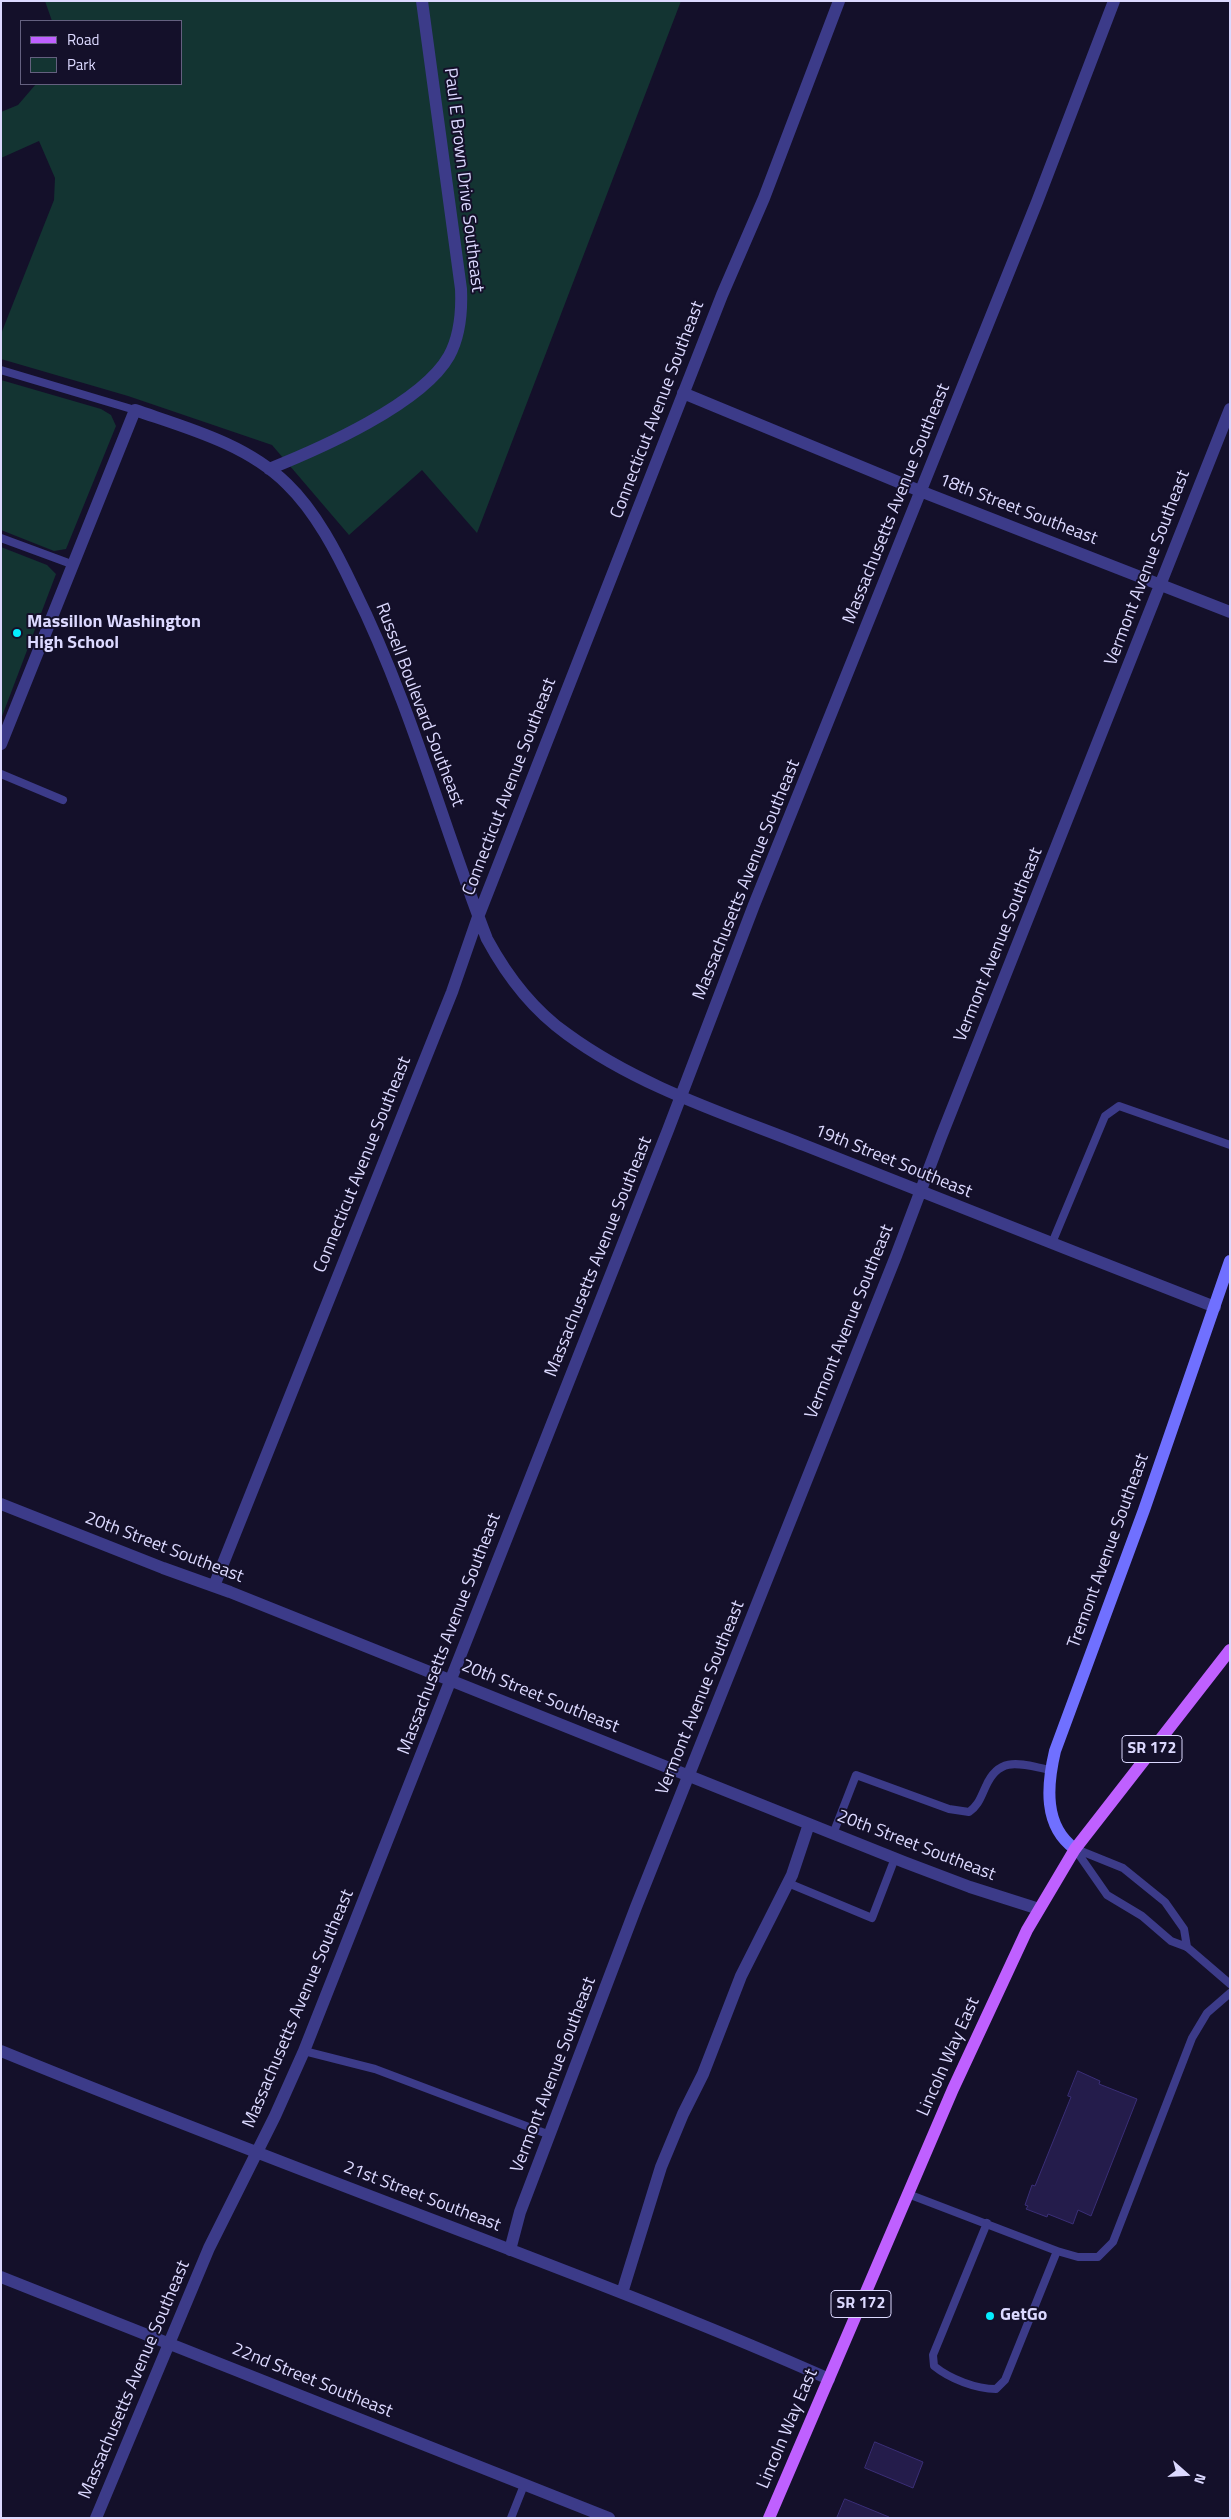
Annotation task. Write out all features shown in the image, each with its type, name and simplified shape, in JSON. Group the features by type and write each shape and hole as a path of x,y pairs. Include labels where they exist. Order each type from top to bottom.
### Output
{"main road":[{"name":"Lincoln Way East","path":"769,2518 1006,1971 1039,1909 1075,1849 1230,1650"}],"street":[{"name":"Paul E Brown Drive Southeast","path":"269,469 326,446 411,395 442,366 450,355 459,330 461,289 422,1"},
{"name":"Connecticut Avenue Southeast","path":"214,1586 452,992 478,917 683,392 764,198 838,1"},
{"name":"Massachusetts Avenue Southeast","path":"96,2518 209,2248 258,2151 304,2051 681,1096 754,906 1008,276 1114,1"},
{"name":"18th Street Southeast","path":"683,392 920,491 1230,612"},
{"name":"Vermont Avenue Southeast","path":"510,2250 520,2212 636,1907 1230,409"},
{"name":"Russell Boulevard Southeast","path":"135,410 232,447 269,469 287,484 304,503 334,550 365,610 418,741 478,917 499,961 534,1006 566,1034"},
{"path":"1,744 135,410"},
{"name":"19th Street Southeast","path":"566,1034 626,1071 681,1096 920,1192 1215,1306"},
{"name":"Tremont Avenue Southeast","path":"1075,1849 1065,1842 1054,1822 1049,1795 1051,1770 1064,1724 1144,1510 1230,1261"},
{"name":"20th Street Southeast","path":"1,1504 451,1680 833,1834 970,1887 1039,1909"},
{"path":"622,2293 661,2167 683,2114 703,2074 741,1976 788,1883 809,1824"},
{"name":"21st Street Southeast","path":"1,2051 138,2107 258,2151 747,2342 829,2379"},
{"name":"22nd Street Southeast","path":"1,2276 610,2518"}],"lane":[{"path":"1,370 135,410"},
{"path":"1,538 74,565"},
{"path":"1,774 63,800"},
{"path":"1052,1243 1104,1116 1119,1106 1230,1145"},
{"path":"833,1834 856,1775 949,1809 969,1812 980,1801 994,1771 1000,1766 1019,1765 1051,1770"},
{"path":"1075,1849 1123,1868 1165,1902 1184,1929 1187,1947"},
{"path":"1075,1849 1107,1895 1129,1907 1171,1941 1187,1947 1230,1984"},
{"path":"788,1883 872,1918 895,1858"},
{"path":"908,2194 1057,2251 1078,2257 1098,2257 1113,2242 1192,2038 1206,2013 1230,1993"},
{"path":"304,2051 375,2069 550,2135"},
{"path":"987,2223 933,2355 934,2366 942,2373 984,2389 996,2389 1006,2380 1057,2251"},
{"path":"511,2518 524,2485"}],"green space":[{"path":"45,1 681,1 477,533 422,470 349,535 272,445 128,396 1,359 1,334 54,200 55,178 39,141 1,158 1,112 18,105 35,85 182,85 182,20 52,20"},
{"path":"1,380 101,409 111,415 116,426 66,549 54,551 1,530"},
{"path":"1,547 47,565 56,574 1,719"}],"building":[{"path":"1078,2071 1100,2081 1099,2084 1137,2099 1091,2216 1078,2210 1073,2224 1048,2214 1047,2217 1026,2209 1028,2206 1025,2205 1032,2185 1035,2186 1071,2097 1068,2096"},
{"path":"875,2442 923,2462 913,2488 865,2468"},
{"path":"845,2499 889,2517 889,2518 837,2518"}],"place":[{"name":"Massillon Washington High School","path":"17,633"},
{"name":"GetGo","path":"990,2316"}]}
